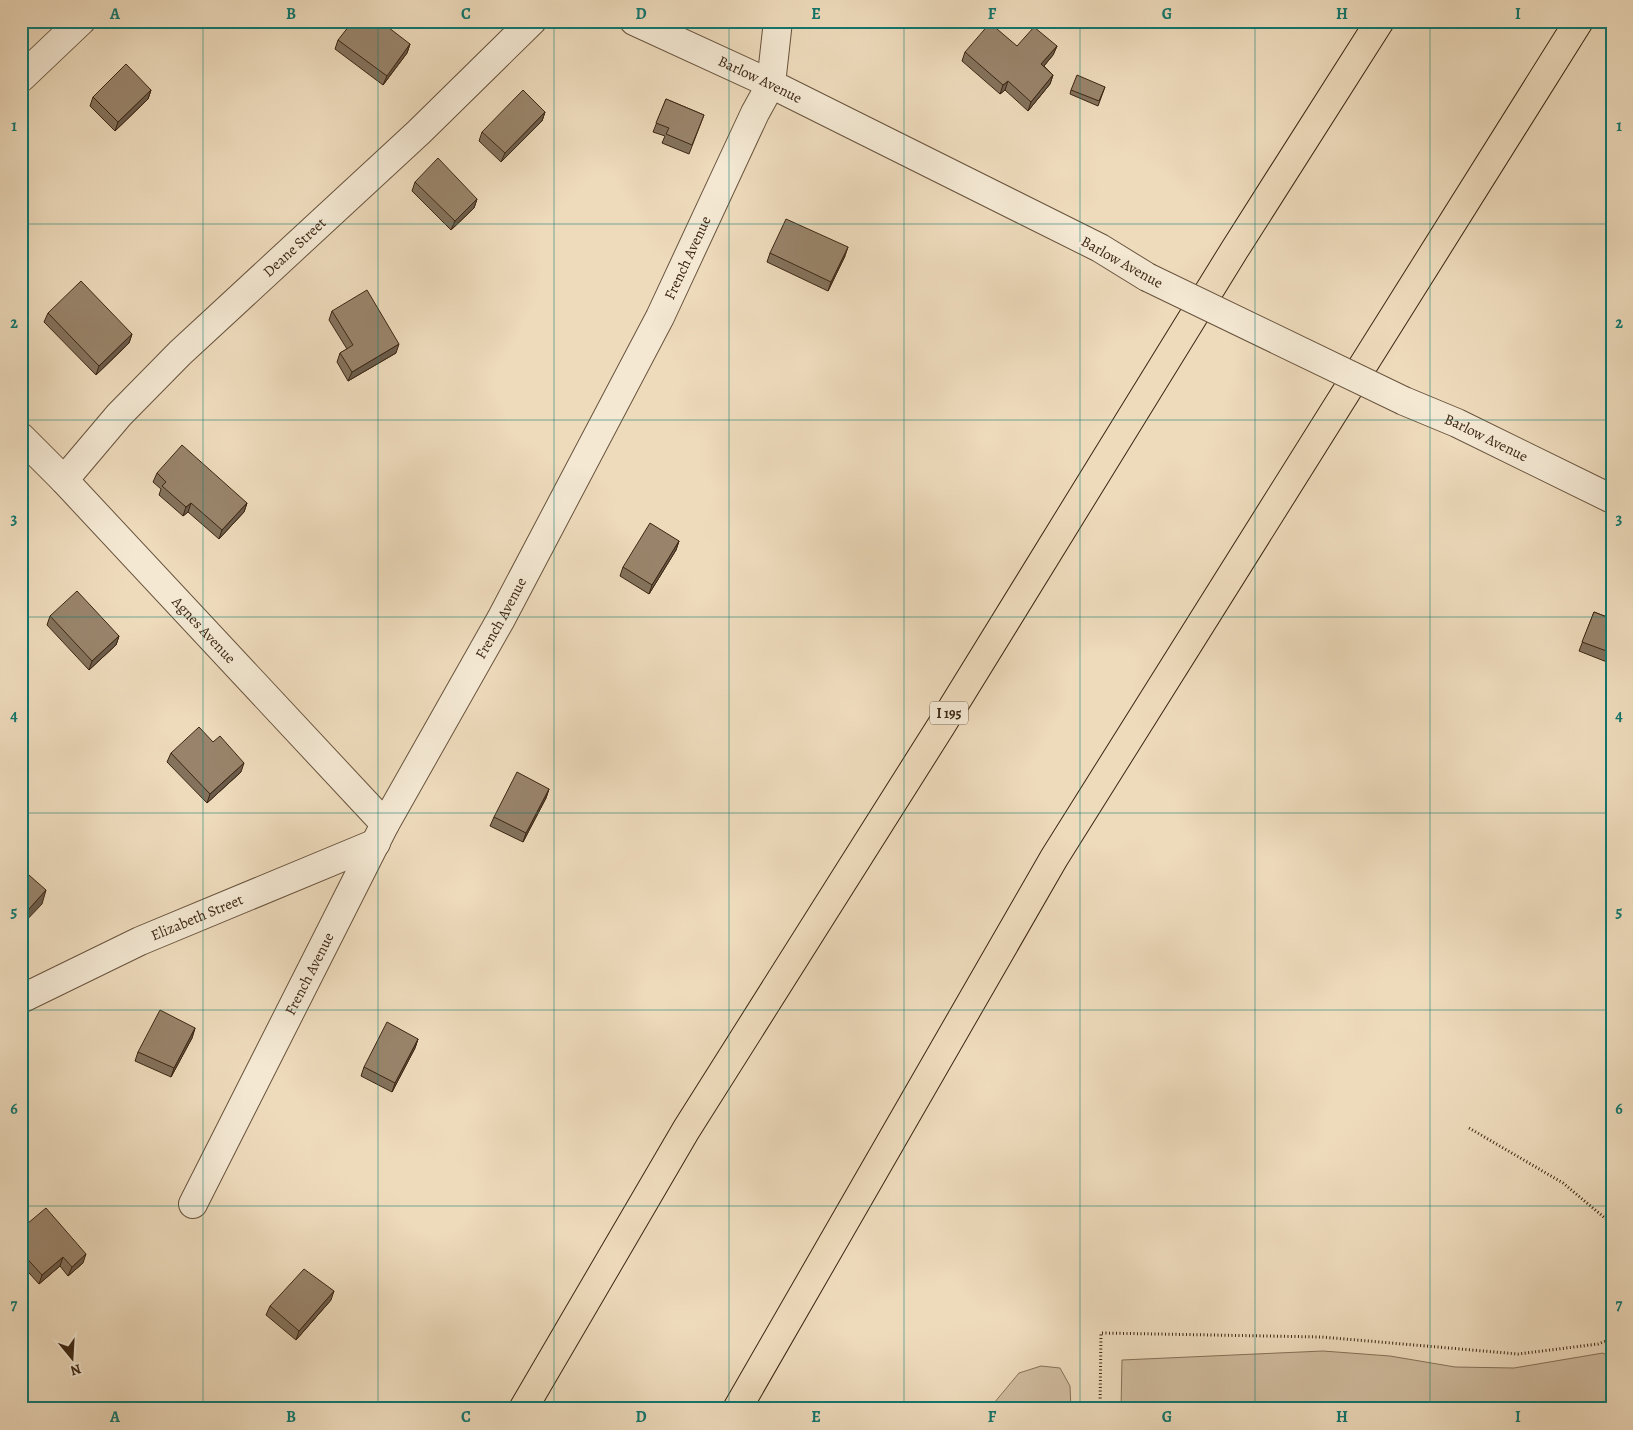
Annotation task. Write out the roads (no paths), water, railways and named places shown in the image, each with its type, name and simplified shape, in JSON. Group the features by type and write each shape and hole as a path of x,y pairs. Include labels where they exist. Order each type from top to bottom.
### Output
{"highway":[{"name":"I 195","path":"523,1409 686,1130 941,726 1235,249 1380,21"},
{"path":"738,1409 1054,858 1579,21"}],"street":[{"path":"21,78 81,21"},
{"name":"Deane Street","path":"64,480 119,416 180,353 419,132 532,21"},
{"name":"Barlow Avenue","path":"634,21 771,84 1100,248 1147,277 1404,401 1457,423 1612,499"},
{"name":"French Avenue","path":"193,1204 381,833 502,619 660,317 755,113 771,84 778,21"},
{"name":"Agnes Avenue","path":"21,437 64,480 381,833"},
{"name":"Elizabeth Street","path":"21,999 140,941 381,833"}]}
